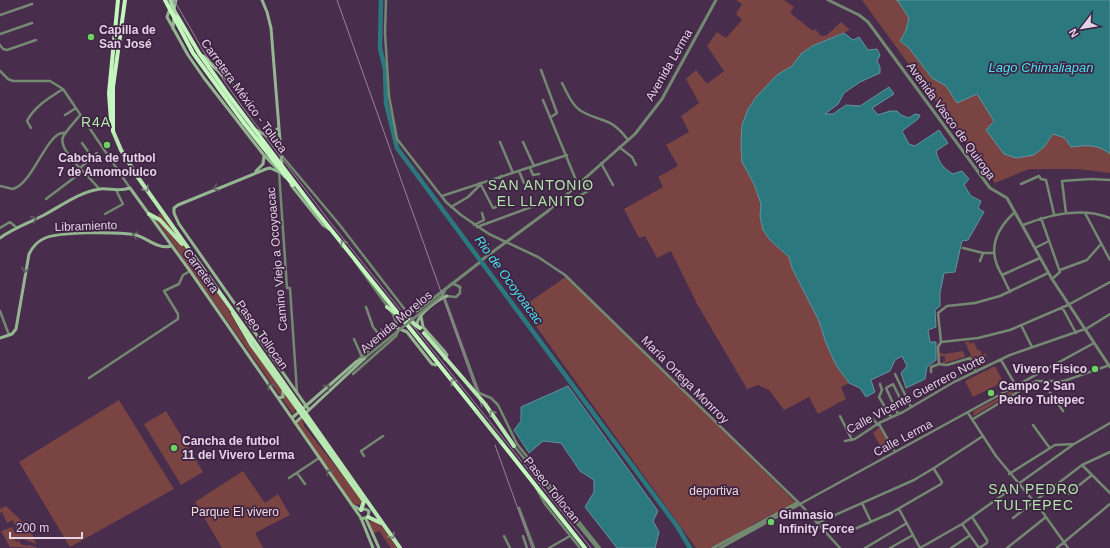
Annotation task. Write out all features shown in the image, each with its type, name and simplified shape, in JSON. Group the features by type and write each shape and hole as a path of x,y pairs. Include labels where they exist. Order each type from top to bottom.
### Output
{"highway":[{"path":"113,131 109,93 118,0"},
{"path":"113,131 113,87 125,0"},
{"path":"166,0 183,35 205,71 260,144 308,201"},
{"name":"Carretera México - Toluca","path":"176,14 199,53 308,201"},
{"name":"Paseo Tollocan","path":"113,131 124,156 360,490 369,510 384,524 400,548"},
{"name":"Paseo Tollocan","path":"308,201 585,548"},
{"path":"149,214 160,220 195,257"},
{"path":"228,304 251,344 283,391 364,501 362,508 357,508"},
{"path":"387,307 403,319"},
{"path":"398,312 408,321 420,328"},
{"path":"417,324 485,404 514,446"},
{"path":"367,518 384,524"}],"main road":[{"name":"Carretera México - Toluca","path":"170,0 176,14"},
{"path":"173,0 167,17 173,31 204,78 263,154 323,225 333,232"},
{"path":"173,31 176,0"},
{"path":"262,0 271,28 282,166"},
{"path":"199,53 231,83"},
{"path":"254,129 271,138 276,135 278,126"},
{"path":"253,174 263,164 263,154"},
{"path":"279,172 270,168 187,199 175,206 174,213 179,224 309,410"},
{"path":"0,238 16,227 43,215 71,199 99,189 116,190 130,188"},
{"name":"Carretera","path":"130,188 190,270 360,517 373,540"},
{"name":"Libramiento","path":"9,335 14,332 17,325 29,254 35,245 44,238 57,235 126,234 140,236 152,243 167,247 171,246"},
{"path":"417,324 421,316 443,297"},
{"path":"421,316 423,327 445,352 447,356 445,359"},
{"path":"396,327 407,332 432,364 436,365"},
{"path":"0,338 9,335"},
{"name":"Avenida Morelos","path":"292,418 356,362 364,358"},
{"name":"Avenida Morelos","path":"295,423 364,358"},
{"path":"291,384 296,382"},
{"path":"278,398 283,397 283,391"},
{"path":"310,402 313,406"},
{"path":"351,504 357,508"},
{"path":"367,518 360,517 362,508 369,510 367,518 373,540 373,548"},
{"path":"373,540 379,548"}],"street":[{"name":"María Ortega Monrroy","path":"386,0 385,37 390,107 396,136 442,196 451,206 477,227 505,243 513,244 538,257 565,275 798,504 840,548"},
{"name":"Avenida Lerma","path":"505,243 548,211 635,134 659,102 716,0"},
{"name":"Avenida Vasco de Quiroga","path":"828,0 859,15 868,22 990,188 1007,198 1048,273 1110,365"},
{"path":"0,14 32,4"},
{"path":"0,34 32,23"},
{"path":"0,45 2,49 7,50 36,40"},
{"path":"541,70 557,113 551,117"},
{"path":"0,71 8,79 13,81 50,81 63,89 130,188"},
{"path":"562,83 576,106 582,111 616,125 628,140"},
{"path":"31,128 27,121 42,102 63,89"},
{"path":"543,100 578,185"},
{"path":"65,115 76,108"},
{"path":"80,115 62,140 64,148 99,189"},
{"path":"0,186 13,189 20,186 34,169 52,138 60,132 66,133"},
{"path":"500,142 512,173"},
{"path":"523,142 534,166"},
{"path":"82,143 92,157"},
{"path":"619,147 632,157 636,165"},
{"path":"80,168 97,153"},
{"path":"442,196 566,155"},
{"path":"281,156 304,181 417,324"},
{"path":"601,163 613,185"},
{"path":"530,168 533,175 539,174"},
{"path":"519,171 524,183"},
{"path":"46,199 83,172"},
{"name":"Camino Viejo a Ocoyoacac","path":"279,172 287,288 290,288 297,393"},
{"path":"501,176 507,189"},
{"path":"1021,184 1039,176 1041,179 1046,180 1054,214"},
{"path":"579,196 590,190 584,179"},
{"path":"1066,213 1062,181 1091,179 1110,180"},
{"path":"481,183 493,208 505,204"},
{"path":"451,206 468,197 481,183"},
{"path":"105,214 123,204 116,190"},
{"path":"477,227 534,206"},
{"path":"1010,292 996,264 993,253 1003,226 1016,212"},
{"path":"474,225 484,220 482,213"},
{"path":"1023,225 1054,214 1066,213 1085,213 1110,218"},
{"path":"1085,213 1110,260"},
{"path":"1041,218 1060,270"},
{"path":"0,228 10,222 16,227"},
{"path":"1035,248 1049,241"},
{"path":"460,287 457,283 458,278 505,243"},
{"path":"1052,279 1059,274 1060,270 1086,260 1101,244"},
{"path":"963,248 984,253 993,253"},
{"path":"980,261 984,253"},
{"name":"Avenida Morelos","path":"352,256 357,266 396,321 396,327 382,338 364,358"},
{"path":"1002,275 1040,258"},
{"path":"89,378 178,319 178,314 164,291 179,284 183,275 190,270"},
{"path":"938,364 940,343 938,314 947,306 984,301 1010,292 1048,273"},
{"name":"Avenida Morelos","path":"407,312 417,312 458,278"},
{"path":"940,343 978,338 1001,333 1069,304 1110,282"},
{"path":"449,285 454,284 460,287"},
{"name":"Avenida Morelos","path":"364,358 443,297 454,297 458,295 460,287"},
{"path":"446,288 443,297 479,393 491,398 498,405 505,418 506,425 517,444 600,548"},
{"path":"366,307 373,327 382,338"},
{"path":"1062,307 1076,333"},
{"path":"0,311 9,335"},
{"name":"Calle VIcente Guerrero Norte","path":"845,442 852,440 878,424 976,371 1032,347 1076,333 1110,314"},
{"path":"1022,325 1032,347"},
{"path":"353,374 396,336 399,332 396,327"},
{"path":"354,339 364,358"},
{"name":"Calle Lerma","path":"713,548 968,413 1094,343"},
{"path":"970,355 976,371"},
{"path":"931,372 931,367 938,364 947,365 970,358 976,371"},
{"path":"1001,360 1019,391"},
{"path":"972,419 1036,381 1064,381 1110,365"},
{"path":"895,374 911,407"},
{"path":"1034,376 1036,381"},
{"path":"1042,381 1062,411"},
{"path":"886,388 893,383 902,402 907,399"},
{"path":"891,417 879,397 882,390 880,385 886,388 898,414"},
{"path":"968,413 1009,474 1035,503 1068,548"},
{"path":"840,416 852,440"},
{"path":"868,419 873,419 878,424 895,452"},
{"path":"899,509 920,548 962,524 1074,444 1110,423"},
{"path":"1033,425 1049,448"},
{"path":"364,456 361,451 383,436"},
{"path":"817,523 934,469 983,436"},
{"path":"1009,474 1049,448 1061,443 1074,444"},
{"path":"514,446 597,548"},
{"path":"1013,518 1035,503 1082,465 1110,452"},
{"path":"289,478 319,458"},
{"path":"1082,465 1110,494"},
{"path":"850,531 899,509 942,483 934,469"},
{"path":"297,473 305,484"},
{"path":"1068,494 1092,475"},
{"path":"536,486 545,504 580,548"},
{"path":"364,501 369,510"},
{"path":"862,503 871,522"},
{"path":"1057,548 1110,504"},
{"path":"519,508 534,548"},
{"path":"962,524 969,536 979,548 987,543 972,517"},
{"path":"1007,548 1046,517"},
{"path":"865,548 906,523"},
{"name":"Calle Lerma","path":"720,548 739,535"},
{"path":"890,548 913,535"},
{"path":"504,536 510,548"},
{"path":"523,536 527,548"},
{"path":"549,548 570,536"},
{"path":"951,548 969,536"}],"green space":[{"path":"736,0 784,0 794,7 790,13 813,31 815,29 821,36 827,35 841,22 850,30 812,46 801,54 792,66 777,75 757,96 748,109 742,125 742,162 754,184 761,204 770,240 789,257 792,268 819,321 826,343 836,365 849,383 841,387 846,399 818,414 809,397 784,410 769,390 758,385 747,389 697,304 671,251 657,258 645,236 639,238 624,209 663,187 658,177 678,166 666,145 689,132 681,116 699,103 686,79 696,70 707,84 724,71 707,46 717,32 726,38 742,20 736,14 742,4"},
{"name":"Lago Chimaliapan","path":"862,0 1110,0 1110,173 1078,169 1029,169 995,183"},
{"path":"159,213 162,214 190,252 227,307 244,337 296,409 293,414 156,220"},
{"name":"deportiva","path":"567,276 796,503 755,523 716,548 696,548 522,307"},
{"path":"969,341 969,344 974,342 978,351 980,350 982,355 985,353 987,357 984,358 985,362 977,369 965,342"},
{"path":"963,351 965,357 941,363 945,361 945,356 940,356 940,353 945,354"},
{"path":"995,366 1003,382 973,397 965,381"},
{"path":"1015,389 1016,391 973,416 974,411"},
{"path":"119,400 174,489 70,547 19,462"},
{"name":"Cancha de futbol 11 del Vivero Lerma","path":"166,411 203,472 181,485 144,424"},
{"path":"302,416 304,426 363,501 361,505 351,504 295,422"},
{"path":"880,427 889,442 881,447 873,433"},
{"name":"Parque El vivero","path":"243,471 265,503 278,494 290,515 255,533 263,548 222,548 195,502"},
{"path":"6,506 32,533 36,544 21,538 21,540 15,539 15,541 20,542 20,544 38,548 10,547 1,531 12,527 15,533 17,532 13,520 7,523 2,512 0,513 0,509"},
{"path":"371,520 379,522 397,548 391,548 379,531 374,533 369,524"}],"water":[{"name":"Lago Chimaliapan","path":"896,0 1110,0 1110,154 1101,148 1092,146 1071,147 1065,138 1053,134 1044,147 1034,155 1016,158 1004,154 986,130 994,121 977,94 957,103 946,86 932,78 909,48 900,41 906,30 909,18"},
{"path":"844,33 853,40 859,37 868,50 877,49 880,55 877,61 880,67 880,73 860,82 844,93 838,104 825,114 833,114 846,105 860,106 889,87 894,94 872,108 878,115 890,111 897,111 901,115 909,118 915,114 920,115 918,119 902,131 909,144 915,146 939,130 948,143 936,151 940,162 953,174 962,171 969,179 964,185 971,196 981,201 978,208 984,212 968,240 962,241 955,272 944,273 940,293 940,306 935,310 936,327 928,330 930,342 936,342 936,360 927,367 925,379 906,388 901,373 907,366 902,356 895,360 890,371 871,380 875,392 866,397 860,388 849,383 836,365 826,343 819,321 792,268 789,257 770,240 763,230 760,216 761,204 754,184 742,162 742,125 748,109 757,96 777,75 792,66 801,54 812,46"},
{"path":"568,386 658,511 653,521 659,532 655,548 617,548 585,507 594,492 594,480 580,471 561,443 543,441 529,453 514,430 521,421 521,407"}],"waterway":[{"name":"Rio de Ocoyoacac","path":"381,0 380,48 385,69 386,103 397,148 677,526 690,548"}],"railway":[{"path":"174,0 204,52 241,105 330,222 591,548"},
{"path":"337,0 482,407"},
{"path":"495,445 532,548"}],"place":[{"name":"Capilla de San José","path":"91,37"},
{"name":"Cabcha de futbol 7 de Amomolulco","path":"107,145"},
{"name":"Vivero Fisico","path":"1095,369"},
{"name":"Campo 2 San Pedro Tultepec","path":"991,393"},
{"name":"Cancha de futbol 11 del Vivero Lerma","path":"174,448"},
{"name":"Gimnasio Infinity Force","path":"771,522"}],"district":[{"name":"R4A","path":"96,122"},
{"name":"SAN ANTONIO EL LLANITO","path":"541,194"},
{"name":"SAN PEDRO TULTEPEC","path":"1034,498"}]}
